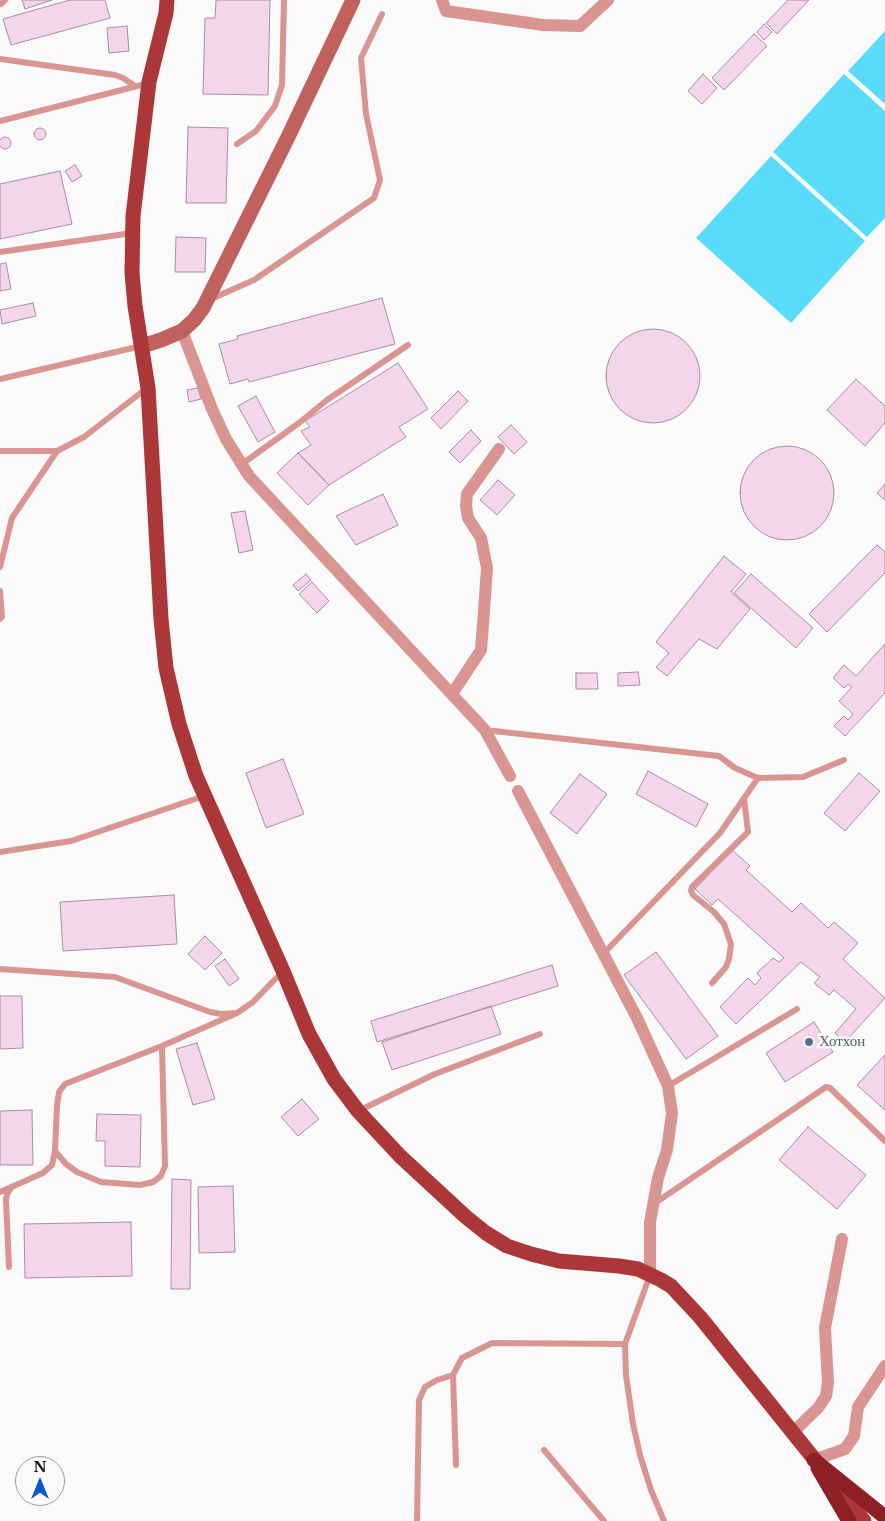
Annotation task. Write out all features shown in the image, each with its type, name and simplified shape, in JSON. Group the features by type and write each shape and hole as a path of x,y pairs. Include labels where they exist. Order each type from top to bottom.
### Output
{"highway":[{"path":"814,1460 885,1517"},
{"path":"814,1460 849,1521"}],"main road":[{"path":"167,0 166,13 142,84 132,234 132,273 135,306 148,388 165,660 188,756 309,1034 334,1079 358,1111 400,1156 486,1233 507,1246 543,1258 628,1267 650,1274 671,1286 690,1306 864,1521"}],"street":[{"path":"142,346 182,331 194,320 207,300 353,0"},
{"path":"442,0 446,10 543,25 580,26 608,0"},
{"path":"182,331 226,440 249,476 485,730 510,776"},
{"path":"452,694 480,650 484,619 487,568 481,538 468,518 467,494 499,450"},
{"path":"518,791 637,1018 668,1086 672,1113 667,1150 658,1178 650,1222 650,1274"},
{"path":"792,1433 818,1408 826,1396 828,1383 825,1328 842,1239"},
{"path":"814,1460 845,1449 854,1436 858,1406 885,1366"}],"lane":[{"path":"1,4 5,0"},
{"path":"237,144 256,130 275,106 282,85 284,0"},
{"path":"207,300 254,280 374,198 380,180 366,114 361,58 382,14"},
{"path":"0,59 115,75 142,84"},
{"path":"0,121 142,84"},
{"path":"0,252 132,234"},
{"path":"242,464 299,423 326,400 408,345"},
{"path":"0,379 142,346"},
{"path":"0,451 56,451 84,437 148,388"},
{"path":"0,567 12,518 56,451"},
{"path":"0,591 2,617 0,619"},
{"path":"485,730 719,756 735,768 758,778 803,777 844,760"},
{"path":"603,954 720,833 758,778"},
{"path":"0,852 71,841 204,796"},
{"path":"712,983 726,967 731,944 724,924 691,891 692,887 748,832 744,798"},
{"path":"0,968 115,977 210,1012 222,1014 237,1013"},
{"path":"0,1192 43,1173 52,1164 55,1151 56,1105 59,1092 65,1084 162,1046 237,1013 260,996 283,971"},
{"path":"668,1086 797,1009"},
{"path":"358,1111 435,1074 540,1034"},
{"path":"55,1151 66,1164 77,1172 101,1182 140,1186 153,1182 161,1176 165,1166 162,1046"},
{"path":"654,1204 826,1087 830,1088 885,1141"},
{"path":"9,1267 6,1200 7,1194 12,1188"},
{"path":"650,1274 625,1344 626,1375 638,1448 651,1490 664,1521"},
{"path":"456,1465 453,1375 462,1358 492,1343 625,1344"},
{"path":"417,1521 419,1400 426,1388 437,1380 453,1375"},
{"path":"544,1450 604,1521"}],"water":[{"path":"885,31 885,104 848,71"},
{"path":"844,74 885,111 885,218 867,237 773,152"},
{"path":"771,156 865,241 791,323 696,238"}],"building":[{"path":"22,0 52,0 25,9"},
{"path":"70,0 105,0 110,18 11,45 3,19"},
{"path":"216,0 270,0 268,95 203,94 205,18 215,18"},
{"path":"788,0 809,0 777,34 766,23"},
{"path":"764,24 772,32 764,40 757,32"},
{"path":"127,26 129,51 109,53 107,28"},
{"path":"754,34 767,46 724,90 712,78"},
{"path":"703,74 717,88 702,104 688,91"},
{"path":"188,127 228,128 226,203 186,203"},
{"path":"38,128 42,128 46,134 42,140 38,140 34,136 34,132"},
{"path":"5,137 11,143 5,149 -1,143"},
{"path":"75,165 82,176 72,182 65,171"},
{"path":"60,171 72,224 0,239 0,184"},
{"path":"176,237 206,238 205,272 175,272"},
{"path":"6,263 11,289 0,291 0,264"},
{"path":"382,298 395,344 249,382 248,379 230,384 219,344 238,339 237,336"},
{"path":"33,303 36,316 2,324 0,310"},
{"path":"653,329 671,332 686,343 697,358 700,376 697,394 686,409 671,420 653,423 635,420 620,409 609,394 606,376 609,358 620,343 635,332"},
{"path":"398,363 428,409 399,427 406,437 329,485 298,453 311,445 301,431 310,427 305,421"},
{"path":"856,379 885,406 885,423 865,446 827,410"},
{"path":"198,388 201,399 189,402 187,390"},
{"path":"458,391 468,401 441,429 431,418"},
{"path":"256,396 275,432 258,442 238,406"},
{"path":"511,425 527,442 514,454 498,437"},
{"path":"471,430 481,441 460,463 449,452"},
{"path":"787,446 805,449 820,460 831,475 834,493 831,511 820,526 805,537 787,540 769,537 754,526 743,511 740,493 743,475 754,460 769,449"},
{"path":"298,453 329,485 308,505 277,473"},
{"path":"498,480 515,495 497,515 480,500"},
{"path":"885,484 885,500 877,493"},
{"path":"383,494 398,525 356,545 336,516"},
{"path":"245,511 253,550 239,553 231,513"},
{"path":"877,545 885,552 885,573 827,632 809,614"},
{"path":"724,556 746,574 731,592 750,609 717,649 699,639 667,676 656,667 669,653 656,642"},
{"path":"306,574 311,580 298,591 293,585"},
{"path":"751,574 813,628 796,648 734,593"},
{"path":"312,582 329,601 317,613 299,594"},
{"path":"885,644 885,693 845,736 834,726 844,716 848,720 853,714 839,701 852,687 848,684 844,688 833,678 844,665 856,676"},
{"path":"638,672 640,685 618,686 618,673"},
{"path":"576,673 597,673 598,689 576,689"},
{"path":"283,759 304,814 266,828 246,773"},
{"path":"648,771 708,804 696,827 636,794"},
{"path":"859,773 880,791 845,831 824,813"},
{"path":"580,774 607,794 577,834 550,813"},
{"path":"732,850 750,866 746,870 792,912 801,903 828,928 834,922 858,943 843,959 885,998 845,1042 835,1033 856,1009 834,990 829,995 814,983 820,977 801,962 736,1024 720,1007 748,978 755,985 761,978 757,973 773,958 779,962 784,958 718,899 712,905 695,889"},
{"path":"174,895 177,944 63,951 60,902"},
{"path":"205,936 222,953 205,970 188,954"},
{"path":"656,952 718,1036 686,1059 624,975"},
{"path":"225,959 239,979 229,986 215,966"},
{"path":"552,965 558,986 377,1042 371,1021"},
{"path":"0,996 22,996 23,1048 0,1049"},
{"path":"491,1006 501,1034 392,1070 382,1042"},
{"path":"814,1022 833,1052 785,1082 766,1053"},
{"path":"197,1043 215,1099 193,1105 176,1049"},
{"path":"885,1055 885,1110 857,1085"},
{"path":"302,1099 319,1119 298,1136 281,1117"},
{"path":"32,1110 33,1165 0,1165 0,1111"},
{"path":"97,1114 141,1115 140,1167 105,1166 105,1141 96,1141"},
{"path":"808,1127 866,1175 837,1209 779,1160"},
{"path":"172,1179 191,1180 190,1289 171,1289"},
{"path":"233,1186 235,1252 199,1253 198,1187"},
{"path":"131,1222 132,1276 25,1278 24,1224"}],"place":[{"name":"Хотхон","path":"809,1042"}]}
